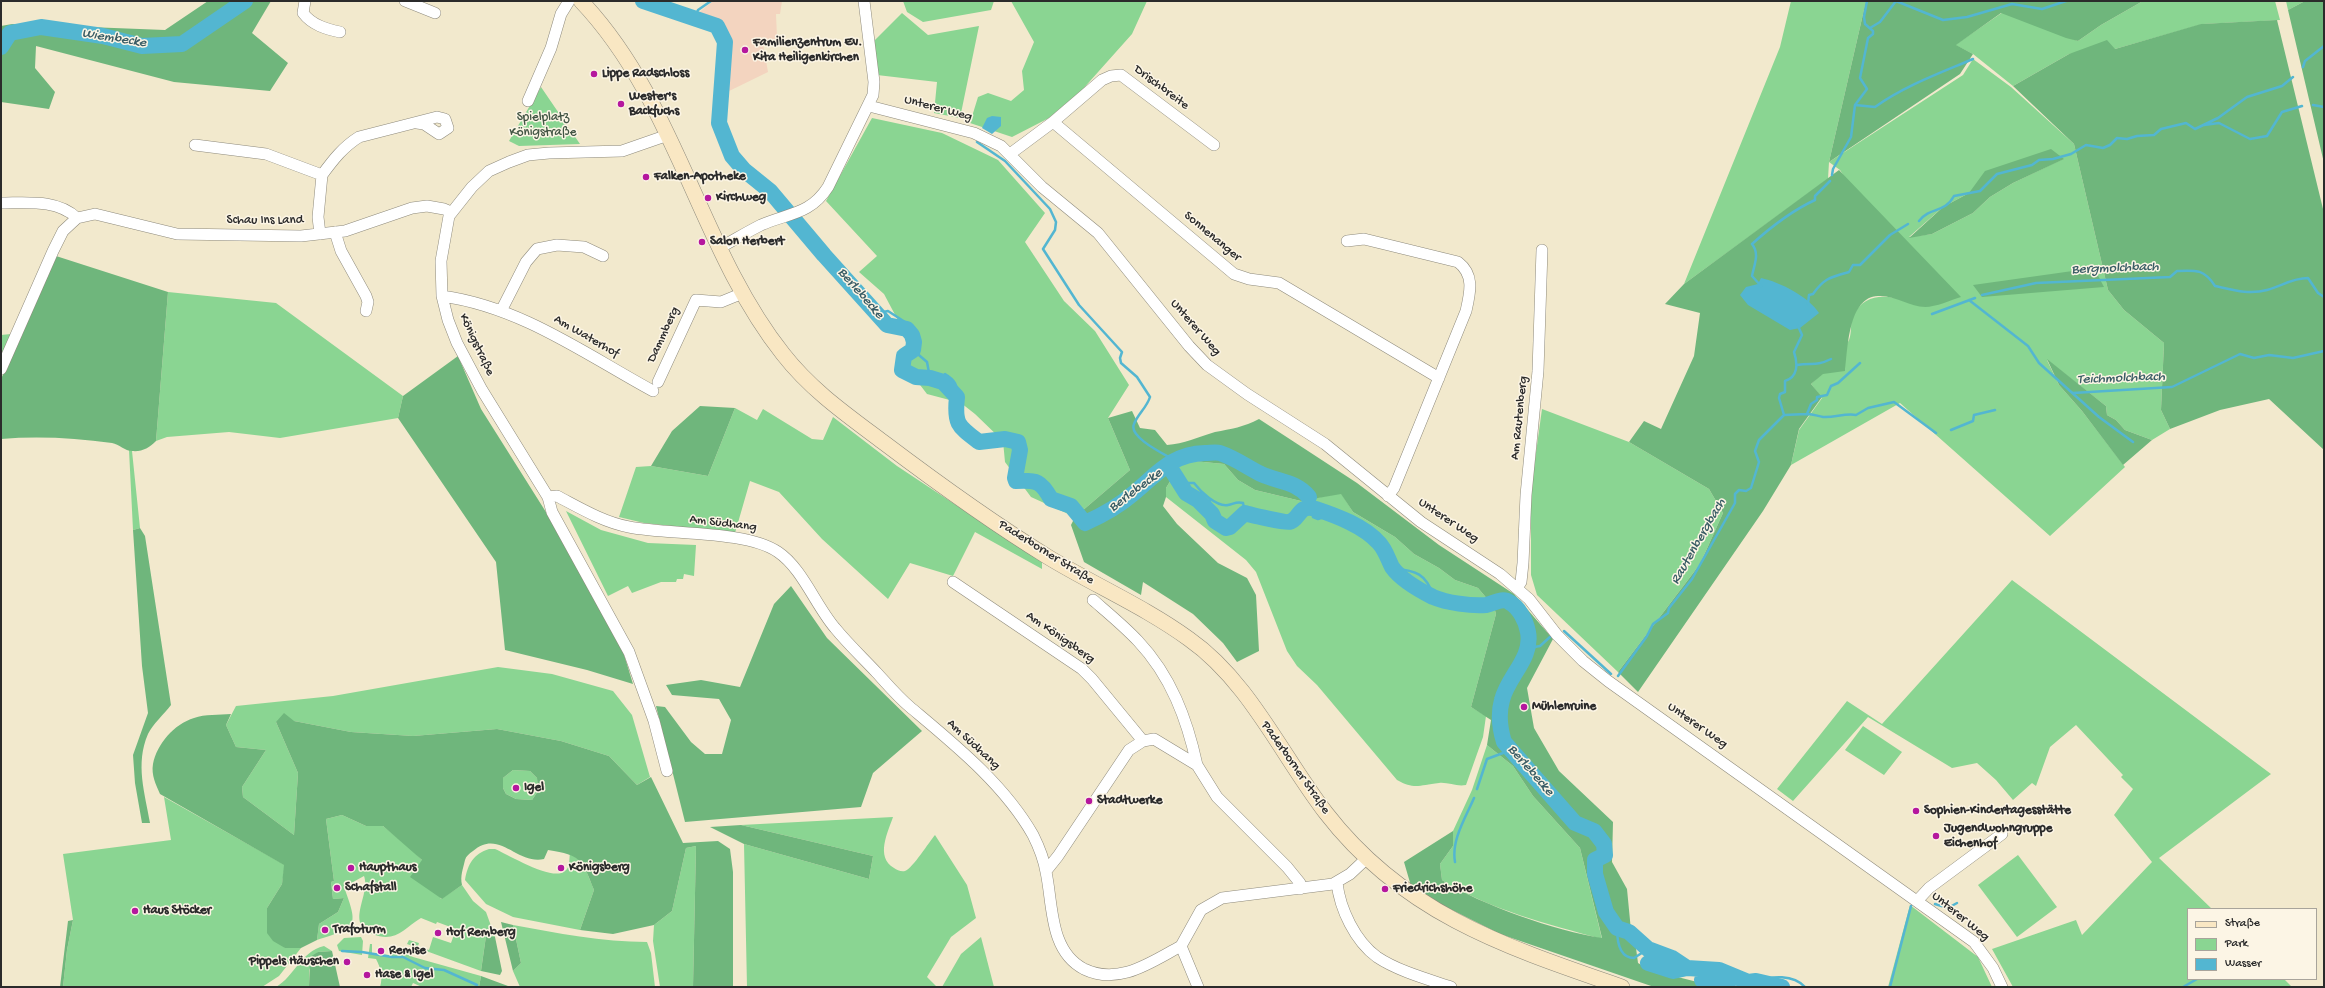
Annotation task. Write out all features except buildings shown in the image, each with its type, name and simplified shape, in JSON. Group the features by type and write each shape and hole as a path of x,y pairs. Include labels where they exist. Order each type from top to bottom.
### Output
{"main road":[{"name":"Paderborner Straße","path":"581,1 602,25 628,61 668,135 743,293 766,332 786,358 811,386 901,455 1045,555 1184,635 1220,664 1239,686 1323,810 1366,859 1394,883 1432,909 1478,932 1622,987"}],"street":[{"path":"305,1 303,13 307,18 323,28 340,32"},
{"path":"405,1 435,13"},
{"path":"528,101 551,48 561,14 569,1"},
{"path":"721,247 760,226 799,213 821,198 826,190 869,106 873,95 874,82 864,1"},
{"name":"Drischbreite","path":"1053,122 1102,80 1111,76 1121,75 1214,145"},
{"name":"Unterer Weg","path":"869,106 974,133 1001,146 1042,187 1098,233 1189,346 1207,365 1247,394 1325,444 1421,522 1477,558 1517,588 1557,635 1583,661 1608,681 1974,942 1989,962 2002,987"},
{"path":"320,234 318,217 322,174 338,154 359,137 404,124 417,123 437,117 447,121 448,128 439,134 424,124 417,123"},
{"path":"1010,154 1053,122"},
{"name":"Sonnenanger","path":"1053,122 1234,274 1249,279 1280,283 1439,378"},
{"name":"Königstraße","path":"548,497 482,390 457,343 442,296 441,261 450,212 468,190 489,171 508,162 528,155 622,151 668,135"},
{"path":"195,145 266,154 322,174"},
{"path":"1,202 56,205 68,209 77,218 63,231 1,369"},
{"name":"Schau Ins Land","path":"77,218 95,214 177,234 255,236 320,234 346,231 412,208 427,206 450,212"},
{"path":"335,232 341,251 366,296 368,302 366,311"},
{"path":"1347,241 1364,239 1458,262 1468,273 1470,286 1466,311 1394,488 1388,496"},
{"path":"501,311 526,262 537,249 557,245 584,247 603,256"},
{"name":"Am Rautenberg","path":"1517,588 1521,582 1524,563 1526,495 1538,371 1542,250"},
{"name":"Dammberg","path":"656,387 696,300 721,302 743,293"},
{"name":"Am Waterhof","path":"442,296 461,298 501,311 539,326 656,387"},
{"name":"Am Südhang","path":"548,497 557,496 607,521 629,527 757,542 780,553 806,585 834,628 908,706 990,779 1011,802 1034,838 1046,871 1056,935 1069,957 1083,968 1100,974 1125,974 1181,946"},
{"path":"548,497 552,512 629,652 654,721 667,771"},
{"name":"Am Königsberg","path":"953,582 1082,669 1113,703 1143,741"},
{"path":"1093,600 1139,642 1164,677 1177,698 1188,726 1197,765 1217,797 1297,878 1300,889"},
{"path":"1046,871 1058,856 1129,750 1143,741 1154,739 1164,743 1197,765"},
{"path":"1917,900 1929,888 2002,834"},
{"path":"1198,987 1181,946 1201,910 1212,902 1222,898 1337,883 1366,859"},
{"path":"1337,883 1338,898 1345,913 1358,936 1376,956 1390,964 1451,987"}],"shaded area":[{"name":"Familienzentrum Ev. Kita Heiligenkirchen","path":"713,1 782,1 780,14 776,14 777,38 763,44 768,72 725,93 728,62 726,38 723,30 710,19 700,17 697,14"}],"green space":[{"path":"208,1 271,1 252,33 288,63 270,91 174,82 36,46 35,68 55,92 49,109 1,102 1,26 12,24 165,30"},
{"path":"903,1 994,1 991,10 923,22 907,12"},
{"path":"1011,1 1147,1 1132,34 1082,90 1049,118 1012,137 970,123 978,97 988,93 1011,101 1024,90 1022,71 1034,42"},
{"path":"1791,1 1866,1 1829,162 1828,179 1684,284 1780,47"},
{"path":"1866,1 2143,1 2101,25 2078,41 2066,38 2001,13 1956,45 1973,54 1960,74 1829,162"},
{"path":"2143,1 2275,1 2280,20 2203,24 2115,49 2069,54 2013,86 1973,54 1955,45 2003,12 2078,41 2101,25"},
{"path":"2286,1 2305,1 2288,10"},
{"path":"2305,1 2324,1 2324,163 2288,10"},
{"path":"902,13 928,35 979,26 960,118 934,113 937,82 877,75 872,43"},
{"path":"2277,20 2324,213 2324,450 2269,399 2220,410 2170,429 2161,410 2164,343 2124,310 2108,290 2074,144 2013,86 2069,54 2107,40 2115,49 2201,24"},
{"path":"1973,59 2011,87 2074,144 2108,290 2124,310 2164,343 2161,410 2170,429 2152,440 2125,430 2116,420 2107,415 2106,406 2047,360 2059,385 2082,411 2125,467 2050,536 1900,403 1791,465 1799,430 1822,398 1811,384 1832,363 1846,345 1850,337 1853,316 1859,306 1867,300 1876,297 1886,297 1896,298 1926,307 1840,170 1829,162 1963,75","holes":["2063,159 2013,183 1990,197 1973,213 1932,234 1909,237 1943,207 1969,193"]},
{"name":"Spielplatz Königstraße","path":"541,87 580,144 519,146 509,141"},
{"path":"872,118 942,133 998,160 1045,213 1025,242 1064,301 1095,331 1129,385 1108,418 1130,470 1075,517 1031,497 1005,462 1003,441 975,414 961,403 927,394 907,368 909,341 884,294 859,272 877,256 826,201"},
{"path":"2051,149 2064,159 2013,183 1990,197 1973,213 1932,234 1909,238 1943,207 1969,193 1985,171"},
{"path":"1839,170 1961,297 1939,305 1925,307 1890,297 1878,296 1868,299 1861,305 1855,314 1851,326 1845,371 1823,374 1811,384 1822,397 1799,429 1791,465 1763,511 1638,692 1618,672 1700,564 1723,513 1709,489 1629,442 1644,421 1661,429 1694,356 1700,313 1665,304 1684,284"},
{"path":"56,256 168,292 156,441 145,449 139,451 129,451 112,443 70,439 1,439 1,379"},
{"path":"2094,268 2104,287 1982,297 1973,285"},
{"path":"168,292 276,303 403,396 398,418 280,438 229,432 167,437 156,441"},
{"path":"11,334 1,358 1,335"},
{"path":"458,356 481,409 556,528 622,648 633,684 587,670 505,650 496,562 398,418 403,396"},
{"path":"2047,359 2106,406 2107,415 2116,420 2125,430 2152,440 2123,465 2082,411 2059,385"},
{"path":"700,406 735,408 708,476 651,466 672,431"},
{"path":"735,408 757,420 763,409 812,439 823,440 833,417 897,466 1042,562 1042,569 975,532 953,576 910,563 888,599 822,539 779,492 750,481 735,533 644,523 619,517 636,467 651,466 708,476"},
{"path":"1542,409 1629,442 1709,489 1723,513 1700,564 1618,672 1537,595 1531,575 1531,489"},
{"path":"1132,411 1140,428 1155,430 1167,445 1248,424 1259,419 1357,483 1439,545 1514,594 1553,639 1527,688 1534,728 1559,771 1613,822 1612,862 1627,889 1632,941 1636,948 1638,963 1650,970 1717,987 1654,987 1500,934 1444,906 1411,886 1404,862 1453,831 1453,846 1440,864 1442,880 1477,899 1519,916 1563,930 1602,938 1580,848 1533,796 1513,766 1487,745 1491,720 1471,707 1496,614 1494,607 1478,588 1455,580 1439,568 1414,554 1395,537 1353,512 1341,494 1301,501 1255,490 1238,480 1224,464 1183,460 1166,488 1166,497 1163,506 1177,524 1218,563 1247,578 1256,595 1259,651 1237,662 1223,643 1193,614 1143,582 1141,595 1084,562 1071,525 1075,517 1130,470 1108,418"},
{"path":"129,450 132,451 140,528 133,530"},
{"path":"1183,460 1224,464 1238,480 1255,490 1301,501 1341,493 1353,512 1395,537 1414,554 1439,568 1455,580 1478,588 1494,607 1496,614 1471,707 1486,716 1483,737 1466,785 1442,783 1413,786 1397,780 1317,685 1297,666 1287,651 1256,572 1246,560 1166,497 1166,488"},
{"path":"566,511 601,530 648,543 696,545 694,576 684,574 683,579 677,579 676,582 661,582 632,593 628,586 608,596"},
{"path":"140,528 145,536 171,705 150,730 144,745 142,756 142,778 150,823 142,823 135,783 133,755 148,713 142,666 133,530"},
{"path":"2012,580 2271,774 2159,858 2211,908 2187,908 2187,980 2285,980 2292,987 2013,987 1992,949 2076,920 2082,935 2152,862 2114,815 2133,789 2121,777 2123,775 2076,725 2050,747 2036,786 2032,783 2013,800 1996,780 1977,763 1952,768 1868,717 1793,801 1777,789 1847,701 1882,724"},
{"path":"791,586 827,638 922,731 873,773 861,807 685,822 656,706 665,707 691,742 705,754 722,754 731,720 719,699 672,695 666,685 701,680 740,687 774,604"},
{"path":"498,667 552,674 613,691 632,715 650,777 637,785 609,756 561,741 497,729 413,736 351,732 294,721 276,722 298,773 294,835 243,797 242,787 266,750 236,747 226,725 236,706 333,696"},
{"path":"284,713 294,721 351,732 413,736 497,729 561,741 609,756 637,785 651,777 683,843 718,841 730,849 733,872 733,987 693,987 696,846 686,848 672,911 654,925 613,934 580,930 594,890 583,865 568,854 548,850 544,859 534,859 525,857 500,845 491,843 482,845 470,853 465,859 461,882 462,885 442,899 410,877 422,860 383,826 366,826 342,815 326,819 334,881 331,882 333,899 344,898 338,912 319,924 317,940 301,948 285,948 273,941 267,933 267,908 282,884 284,865 160,794 154,780 153,772 153,764 158,749 173,730 187,721 198,717 231,714 226,725 236,747 266,750 242,787 243,797 294,835 298,773 276,722","holes":["513,770 530,771 537,778 538,791 532,800 516,799 506,794 503,788 503,778"]},
{"path":"1863,726 1902,752 1884,775 1845,750"},
{"path":"1487,745 1513,766 1533,796 1580,848 1602,939 1540,922 1499,908 1460,891 1442,880 1440,864 1453,846 1453,831 1472,790"},
{"path":"513,770 530,771 537,778 538,791 532,800 516,799 506,794 503,788 503,778"},
{"path":"164,797 285,865 282,884 267,908 285,948 301,948 279,976 262,987 63,987 67,950 73,920 63,854 171,840"},
{"path":"342,815 366,826 383,826 410,848 422,860 441,899 462,885 473,901 486,912 495,937 486,936 481,971 407,944 409,940 419,943 418,946 429,950 433,937 451,943 456,929 437,922 436,924 421,918 399,934 387,937 372,934 364,929 360,923 359,916 364,892 364,876 344,887 352,911 353,918 351,924 340,932 317,940 319,924 338,912 344,898 333,899 331,882 334,881 326,819"},
{"path":"893,817 884,844 885,858 888,863 898,870 905,871 916,860 935,835 967,885 976,918 951,937 927,977 937,987 747,987 744,844 869,879 873,856 741,825"},
{"path":"741,825 873,856 869,879 744,844 710,827"},
{"path":"696,846 693,987 660,987 653,941 654,925 672,911 686,848"},
{"path":"489,849 495,849 531,866 551,873 559,873 567,870 569,866 570,853 583,863 594,890 580,930 513,917 486,904 465,880 472,860 479,854"},
{"path":"2018,855 2057,907 2017,937 1978,885"},
{"path":"1910,905 1978,957 1992,987 1888,987"},
{"path":"73,920 67,950 63,987 60,987 68,921"},
{"path":"501,922 513,925 521,963 513,971"},
{"path":"513,925 596,939 647,942 651,953 655,987 520,987 513,971 521,963"},
{"path":"486,936 495,937 502,971 500,975 481,971"},
{"path":"361,937 363,941 362,955 339,951 337,945 344,938"},
{"path":"981,937 994,987 942,987 961,954"},
{"path":"370,944 372,944 372,953 389,955 391,947 413,957 481,976 479,987 422,987 413,983 411,987 380,987 381,977 378,962 376,959 368,958"},
{"path":"324,946 332,951 318,952 309,970 309,987 276,987 288,977 309,953"},
{"path":"332,951 340,987 309,987 310,957 318,952"},
{"path":"481,976 508,986 509,987 479,987"}],"water":[{"path":"992,116 1001,117 1001,126 992,134 982,128 987,118"},
{"path":"1761,278 1777,283 1793,291 1808,301 1819,313 1800,328 1790,330 1748,305 1740,295 1746,287 1758,284"}],"waterway":[{"name":"Wiembecke","path":"1,47 10,33 41,27 103,36 142,46 182,44 245,1"},
{"name":"Berlebecke","path":"643,1 717,26 725,42 719,123 732,156 744,170 770,191 824,255 887,325 907,329 912,335 914,342 913,350 904,356 902,370 916,377 930,378 943,382 957,397 956,413 959,424 966,432 979,442 1005,439 1018,442 1020,450 1015,478 1016,481 1038,483 1044,488 1051,499 1071,506 1085,523 1123,502 1158,472 1174,461 1193,454 1220,453 1231,457 1267,477 1293,485 1309,497"},
{"path":"694,19 698,10 711,1"},
{"name":"Rautenbergbach","path":"1832,175 1833,169 1851,137 1855,105 1867,89 1860,78 1868,38 1873,34 1873,31 1865,24 1864,17 1867,1"},
{"path":"1870,28 1880,22 1896,1 1943,20 1967,17 2012,4 2042,9 2066,1"},
{"path":"2303,67 2305,61 2324,46"},
{"path":"1855,105 1875,107 1886,99 1910,86 1973,59"},
{"path":"1919,221 1928,213 1942,208 1950,202 1954,196 1980,191 1997,174 2032,165 2039,160 2053,159 2071,154 2086,145 2103,148 2110,145 2117,138 2127,139 2137,136 2154,135 2161,129 2186,123 2195,129 2218,118 2247,97 2282,86 2293,77"},
{"path":"2313,105 2324,107"},
{"path":"2204,125 2219,123 2250,139 2267,136 2282,112 2302,106"},
{"path":"977,142 1005,161 1050,209 1056,222 1055,230 1043,249 1079,305 1122,352 1120,358 1121,363 1137,377 1150,397 1134,424 1136,434 1148,445 1174,460"},
{"name":"Rautenbergbach","path":"1761,286 1752,276 1756,256 1756,252 1752,244 1782,219 1815,200 1815,196 1830,181"},
{"path":"1808,304 1809,295 1813,294 1824,281 1849,272 1853,265 1860,265 1890,235 1908,224"},
{"name":"Bergmolchbach","path":"1982,295 2036,283 2170,277 2177,271 2194,271 2207,276 2215,286 2247,292 2267,290 2302,278 2308,278 2318,293 2324,297"},
{"name":"Bergmolchbach","path":"1932,314 1975,298"},
{"name":"Teichmolchbach","path":"1969,300 2028,346 2039,363 2099,417 2133,442"},
{"path":"879,313 888,311 905,322 907,329"},
{"name":"Rautenbergbach","path":"1618,676 1647,636 1653,624 1668,613 1669,608 1692,579 1735,503 1735,494 1739,490 1746,491 1751,488 1759,462 1755,451 1759,440 1784,415 1779,398 1780,394 1785,392 1785,381 1789,379 1796,370 1794,352 1802,335 1798,326"},
{"path":"913,350 927,362 930,378"},
{"name":"Teichmolchbach","path":"2073,393 2172,387 2240,354 2254,358 2269,355 2293,358 2324,351"},
{"path":"1797,365 1817,364 1831,359"},
{"name":"Bergmolchbach","path":"1784,415 1807,414 1811,404 1817,400 1817,397 1827,395 1831,386 1838,383 1860,363"},
{"path":"939,381 945,374 951,378 957,389 957,397"},
{"path":"1807,414 1823,417 1856,415 1868,408 1894,402 1936,433"},
{"path":"1951,430 1973,421 1974,415 1995,410"},
{"name":"Berlebecke","path":"1169,466 1186,493 1198,500 1212,514 1215,521 1226,528 1230,527 1245,513 1268,519 1289,522 1293,521 1302,510 1306,508 1316,509 1341,518 1373,537 1385,551 1392,567 1396,572 1416,588 1433,597 1445,601 1466,604 1486,605 1503,600 1513,604 1526,623 1529,641 1524,659 1509,683 1502,700 1500,721 1504,742 1575,823 1594,831 1604,844 1605,855 1595,860 1595,874 1606,912 1617,928 1629,932 1648,949 1672,958 1687,968 1719,970 1748,982 1756,981 1782,987"},
{"path":"1180,483 1194,483 1204,494 1218,504 1228,505 1241,502 1243,503 1245,513"},
{"path":"1195,498 1202,492"},
{"path":"1209,511 1210,499"},
{"path":"1311,508 1313,517 1318,519 1330,515"},
{"path":"1393,568 1408,570 1424,578 1434,597"},
{"path":"1564,631 1611,674"},
{"path":"1529,648 1540,646 1550,637"},
{"path":"1477,789 1487,759 1511,750"},
{"path":"1455,862 1454,854 1457,837 1474,798"},
{"path":"1935,904 1948,908 1957,903"},
{"path":"1890,987 1911,906"},
{"name":"Berlebecke","path":"1617,928 1618,942 1625,955 1634,958 1648,949"},
{"path":"342,951 403,957 425,968 444,970 477,985"},
{"path":"1648,963 1673,971 1687,968"},
{"path":"1702,980 1721,983 1736,977"},
{"path":"1756,981 1782,977 1795,980 1805,987"},
{"path":"2183,987 2195,980"}],"place":[{"name":"Familienzentrum Ev. Kita Heiligenkirchen","path":"745,50"},
{"name":"Lippe Radschloss","path":"594,74"},
{"name":"Wester's Backfuchs","path":"621,104"},
{"name":"Falken-Apotheke","path":"646,177"},
{"name":"Kirchweg","path":"708,198"},
{"name":"Salon Herbert","path":"702,242"},
{"name":"Mühlenruine","path":"1524,707"},
{"name":"Igel","path":"516,788"},
{"name":"Stadtwerke","path":"1089,801"},
{"name":"Sophien-Kindertagesstätte","path":"1916,811"},
{"name":"Jugendwohngruppe Eichenhof","path":"1936,836"},
{"name":"Haupthaus","path":"351,868"},
{"name":"Königsberg","path":"561,868"},
{"name":"Schafstall","path":"337,888"},
{"name":"Friedrichshöhe","path":"1385,889"},
{"name":"Haus Stöcker","path":"135,911"},
{"name":"Trafoturm","path":"325,930"},
{"name":"Hof Remberg","path":"438,933"},
{"name":"Remise","path":"381,951"},
{"name":"Pippels Häuschen","path":"347,962"},
{"name":"Hase & Igel","path":"367,975"}]}
